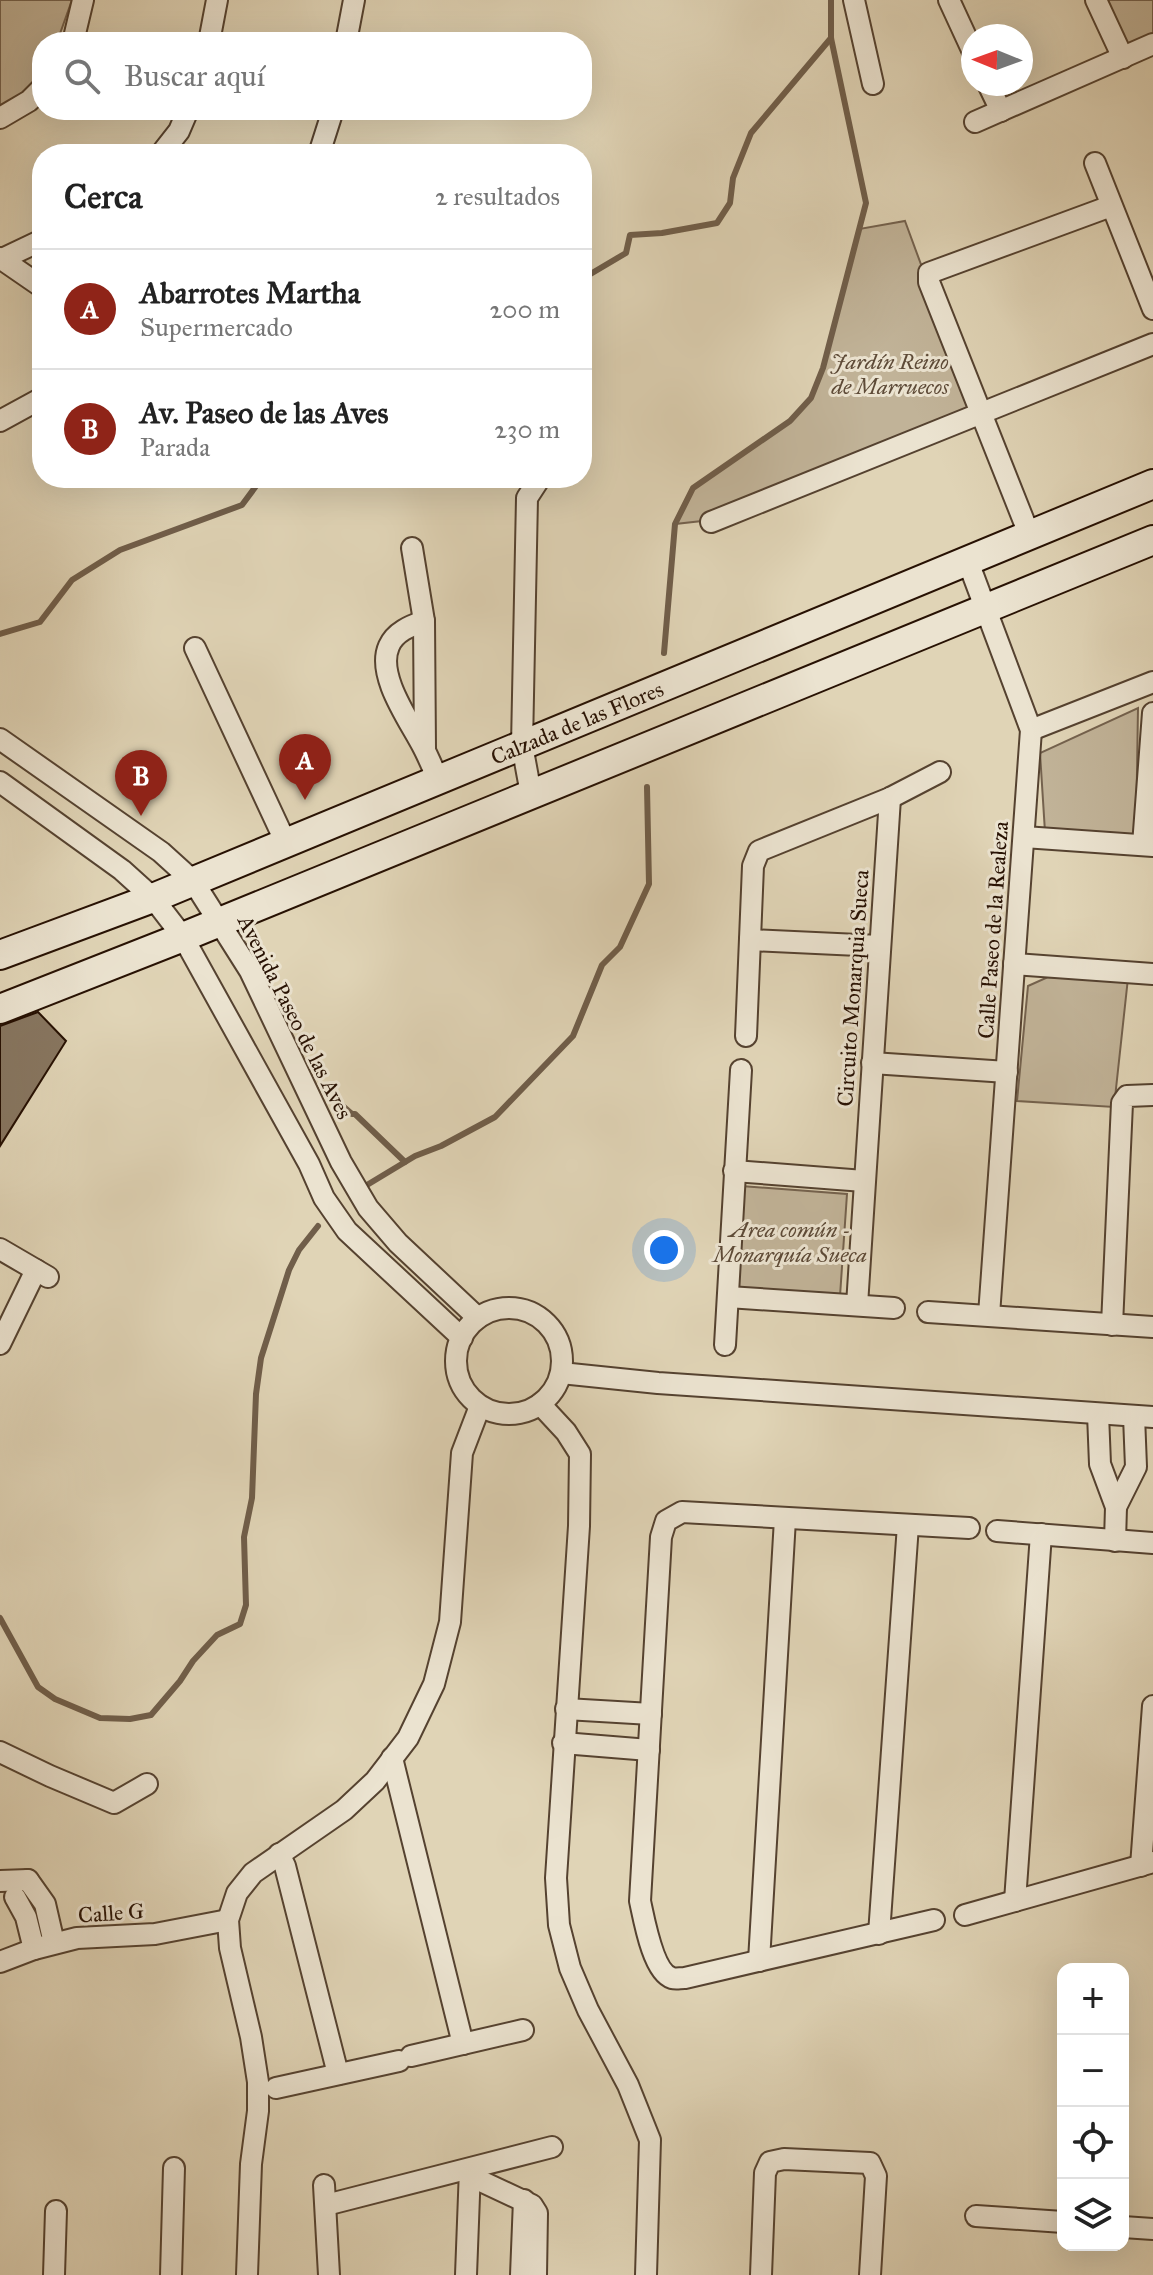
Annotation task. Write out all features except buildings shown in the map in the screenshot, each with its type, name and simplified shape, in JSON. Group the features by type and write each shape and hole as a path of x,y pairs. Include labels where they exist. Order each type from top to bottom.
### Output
{"street":[{"path":"75,32 83,0"},
{"path":"211,32 217,0"},
{"path":"348,32 354,0"},
{"path":"854,0 873,84"},
{"path":"949,0 961,26"},
{"path":"1096,0 1123,58"},
{"path":"975,122 1153,44"},
{"path":"994,96 1001,111"},
{"path":"0,118 32,98"},
{"path":"169,144 184,120"},
{"path":"322,144 330,120"},
{"path":"1095,163 1153,309"},
{"path":"1029,534 929,282 929,273 1111,206"},
{"path":"1,258 32,244"},
{"path":"1,258 32,280"},
{"path":"711,522 1153,344"},
{"path":"0,421 32,403"},
{"name":"Calzada de las Flores","path":"0,955 153,898 1153,484"},
{"path":"531,794 522,745 527,498 534,488"},
{"path":"0,1009 1153,540"},
{"path":"412,548 424,621 425,749"},
{"name":"Calle Paseo de la Realeza","path":"967,559 988,608 1031,730 989,1315"},
{"path":"424,621 397,634 388,648 386,666 391,688 425,749 438,780"},
{"path":"195,648 286,843"},
{"path":"1031,730 1153,682"},
{"path":"1024,837 1148,846 1153,713"},
{"name":"Avenida Paseo de las Aves","path":"0,739 161,852 193,881 250,971 278,1035 368,1208 398,1243 478,1318"},
{"path":"746,1036 753,866 759,851 890,798 940,772"},
{"path":"0,782 122,870 153,898 183,937 309,1164 324,1198 347,1231 462,1338"},
{"name":"Circuito Monarquia Sueca","path":"857,1305 890,798"},
{"path":"750,940 880,946"},
{"path":"1014,964 1153,974"},
{"path":"872,1063 1007,1072"},
{"path":"725,1345 741,1070"},
{"path":"1112,1325 1122,1103 1127,1096 1153,1095"},
{"path":"309,1164 337,1152"},
{"path":"734,1171 864,1181"},
{"path":"0,1249 42,1274 0,1344"},
{"path":"728,1297 894,1308"},
{"path":"514,1308 538,1317 556,1335 561,1347 561,1373 557,1385 529,1411 505,1414 480,1406 471,1398 458,1376 458,1350 462,1338 478,1318 489,1312 514,1308"},
{"path":"928,1312 1153,1327"},
{"path":"561,1373 658,1383 1144,1417 1136,1467 1116,1507"},
{"path":"540,1404 566,1432 580,1454 579,1526 556,1878 559,1925 576,1982 628,2085 650,2140 646,2275"},
{"path":"247,2275 258,2082 230,1948 228,1920 237,1893 253,1873 344,1810 375,1781 408,1738 434,1684 446,1638 462,1453 480,1406"},
{"path":"1098,1414 1100,1464 1116,1507 1115,1541"},
{"path":"934,1920 685,1978 670,1978 660,1969 646,1931 640,1901 661,1537 666,1521 682,1512 969,1528"},
{"path":"759,1961 785,1519"},
{"path":"879,1934 908,1525"},
{"path":"997,1531 1153,1543"},
{"path":"1015,1901 1041,1534"},
{"path":"965,1915 1147,1864 1153,1706"},
{"path":"566,1709 651,1714"},
{"path":"563,1743 649,1750"},
{"path":"0,1752 114,1803 147,1784"},
{"path":"392,1758 463,2044"},
{"path":"279,1854 285,1866 338,2074"},
{"path":"0,1881 28,1880"},
{"path":"28,1880 8,1899 26,1917 44,1946"},
{"path":"28,1880 45,1904 44,1946"},
{"name":"Calle G","path":"0,1962 77,1938 155,1934 228,1920"},
{"path":"276,2088 523,2030"},
{"path":"329,2275 325,2195 470,2172 552,2147"},
{"path":"761,2275 765,2173 770,2162 784,2159 870,2163 876,2176 870,2275"},
{"path":"171,2275 174,2168"},
{"path":"470,2172 532,2205 537,2213 536,2275"},
{"path":"466,2275 470,2172"},
{"path":"524,2200 524,2275 549,2275"},
{"path":"54,2275 56,2211"},
{"path":"976,2216 1057,2222"},
{"path":"1129,2227 1153,2229"}],"green space":[{"path":"0,0 72,0 61,32 32,32 32,86 0,113"},
{"path":"1105,0 1153,0 1153,35 1127,47"},
{"name":"Jardín Reino de Marruecos","path":"905,221 975,411 711,520 675,524 693,488 790,421 811,398 823,368 859,229"},
{"path":"1138,708 1136,835 1045,832 1040,753"},
{"path":"1048,977 1128,978 1114,1107 1017,1101 1028,986"},
{"name":"Area común - Monarquía Sueca","path":"741,1186 847,1194 840,1296 734,1288"}],"waterway":[{"path":"664,653 675,524 693,488 790,421 811,398 823,368 866,203 831,38 831,0"},
{"path":"592,273 626,253 630,235 717,223 730,203 733,178 751,133 831,38"},
{"path":"0,634 40,622 72,580 120,550 242,505 255,488"},
{"path":"362,1188 415,1156 441,1146 495,1117 573,1036 602,965 620,947 649,884 647,787"},
{"path":"330,1095 355,1114 405,1162"},
{"path":"0,1618 38,1687 55,1699 100,1718 130,1719 151,1715 217,1635 240,1624 246,1605 244,1537 252,1498 256,1394 261,1358 289,1270 299,1250 318,1226"}],"place":[{"name":"Abarrotes Martha","path":"305,800"},
{"name":"Av. Paseo de las Aves","path":"141,816"}]}
